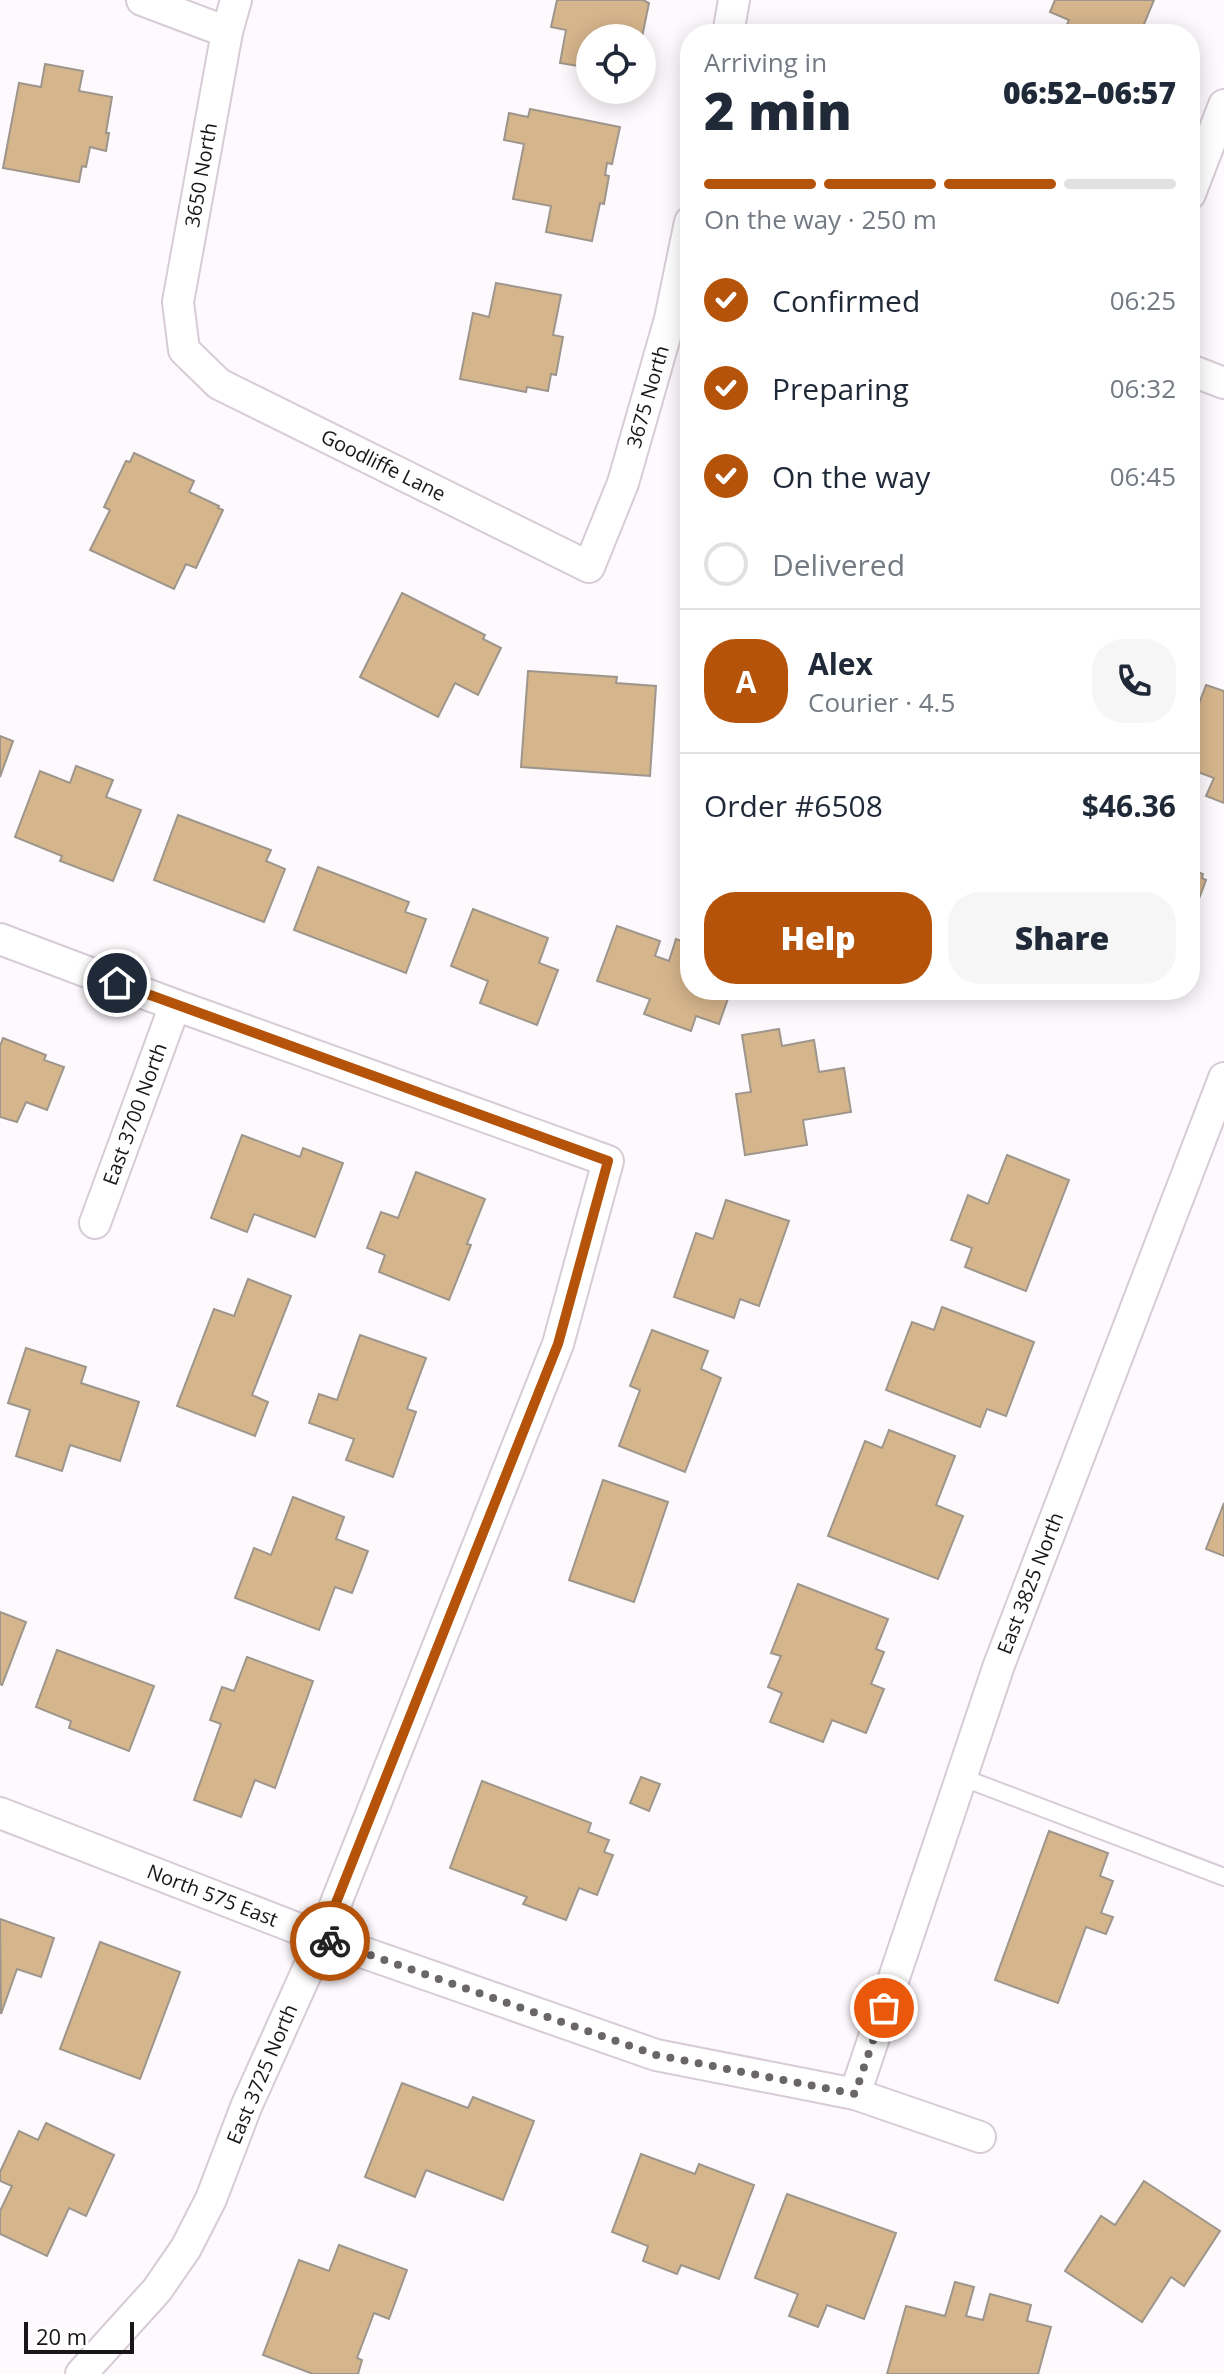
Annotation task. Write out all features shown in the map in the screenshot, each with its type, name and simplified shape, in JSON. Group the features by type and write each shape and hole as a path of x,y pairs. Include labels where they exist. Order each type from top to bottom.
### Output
{"street":[{"path":"142,0 227,32"},
{"name":"3650 North","path":"184,350 178,302 227,32 236,0"},
{"path":"730,24 734,0"},
{"path":"1200,168 1224,105"},
{"name":"3675 North","path":"589,567 627,468 670,319 680,270"},
{"name":"Goodliffe Lane","path":"184,350 219,384 589,567"},
{"path":"1200,374 1224,383"},
{"path":"0,939 175,1005"},
{"name":"East 3725 North","path":"81,2374 157,2290 186,2248 211,2199 246,2107 322,1938 558,1344 608,1161 175,1005"},
{"name":"East 3700 North","path":"95,1223 175,1005"},
{"name":"East 3825 North","path":"855,2094 999,1665 1216,1126 1224,1078"},
{"name":"North 575 East","path":"0,1813 322,1938 656,2055 855,2094 980,2137"}],"lane":[{"path":"961,1777 1224,1877"}],"building":[{"path":"557,0 643,0 649,3 645,24 576,24 576,66 560,63 566,30 551,27"},
{"path":"1055,0 1154,0 1144,24 1067,24 1069,20 1050,12"},
{"path":"45,64 83,71 79,91 112,97 106,151 90,147 79,182 3,168 19,83 41,87"},
{"path":"530,109 620,127 612,164 607,163 605,175 609,176 604,204 600,203 592,241 546,232 551,206 513,199 524,144 504,140 509,113 528,117"},
{"path":"496,283 561,295 553,335 563,337 556,375 551,374 548,391 527,387 526,392 460,379 473,313 489,317"},
{"path":"134,453 194,481 189,492 223,510 196,568 186,564 174,589 90,550 110,510 104,507 126,461 130,462"},
{"path":"402,593 485,635 483,639 501,648 478,695 455,683 438,717 360,677"},
{"path":"528,671 617,677 616,683 656,686 650,776 521,767"},
{"path":"1206,685 1224,691 1224,803 1206,796 1214,778 1200,773 1200,701"},
{"path":"0,736 13,741 0,777"},
{"path":"76,766 113,780 106,797 141,810 113,881 60,861 62,856 15,837 40,771 70,783"},
{"path":"178,815 271,850 266,861 285,869 264,922 154,880"},
{"path":"318,867 409,902 405,912 426,919 406,973 294,930"},
{"path":"1200,873 1206,880 1200,896"},
{"path":"473,909 548,938 539,963 558,970 537,1025 480,1003 488,981 451,966"},
{"path":"617,926 660,941 655,956 669,961 676,939 680,940 680,1000 727,1000 719,1024 696,1016 691,1031 644,1014 650,999 597,981"},
{"path":"779,1029 782,1046 814,1040 819,1072 844,1068 851,1112 803,1120 807,1145 745,1155 736,1094 751,1092 742,1035"},
{"path":"3,1038 46,1055 44,1060 64,1067 47,1110 26,1102 17,1122 0,1117 0,1046"},
{"path":"242,1135 300,1157 303,1148 343,1163 315,1237 254,1214 247,1232 211,1218"},
{"path":"1007,1155 1069,1180 1026,1291 965,1267 972,1248 951,1240 968,1195 988,1204"},
{"path":"416,1172 485,1199 449,1300 379,1272 385,1255 367,1248 381,1212 398,1218"},
{"path":"726,1200 789,1221 759,1306 740,1299 734,1318 674,1297 696,1233 713,1239"},
{"path":"248,1279 291,1296 252,1395 268,1402 255,1436 177,1406 214,1309 234,1316"},
{"path":"942,1307 1034,1342 1006,1416 987,1409 980,1427 886,1390 912,1322 934,1330"},
{"path":"652,1330 708,1351 701,1369 721,1378 685,1472 619,1446 640,1390 630,1386"},
{"path":"360,1335 426,1358 407,1409 416,1412 393,1477 346,1460 354,1439 309,1423 319,1394 337,1400"},
{"path":"26,1348 86,1367 81,1383 139,1402 120,1461 70,1445 62,1471 16,1456 30,1410 8,1403"},
{"path":"889,1430 955,1456 936,1505 963,1516 938,1579 828,1536 865,1441 882,1448"},
{"path":"603,1480 668,1502 634,1602 569,1580"},
{"path":"293,1497 344,1517 336,1539 368,1551 352,1593 335,1587 319,1630 235,1598 254,1548 271,1555"},
{"path":"1224,1503 1224,1556 1206,1549"},
{"path":"798,1584 888,1619 876,1649 884,1652 871,1684 884,1689 866,1733 832,1720 823,1742 770,1722 782,1693 768,1687 781,1656 771,1653"},
{"path":"0,1612 26,1622 2,1685 0,1684"},
{"path":"57,1650 154,1686 129,1751 69,1728 71,1721 36,1707"},
{"path":"247,1657 313,1681 275,1788 255,1780 241,1817 194,1800 221,1724 210,1720 222,1687 234,1691"},
{"path":"641,1777 660,1784 649,1811 630,1803"},
{"path":"482,1781 591,1823 588,1832 609,1840 604,1852 613,1855 597,1895 579,1888 566,1920 523,1904 527,1897 450,1868"},
{"path":"1049,1831 1108,1853 1100,1876 1113,1881 1101,1913 1113,1917 1106,1934 1086,1927 1058,2003 995,1980"},
{"path":"0,1919 54,1938 41,1977 17,1969 1,2014"},
{"path":"100,1942 180,1972 140,2079 60,2049"},
{"path":"402,2083 468,2108 473,2097 534,2121 503,2200 426,2170 415,2197 365,2177"},
{"path":"46,2123 114,2155 86,2216 69,2208 47,2256 0,2234 0,2211 12,2186 0,2181 0,2172 19,2131 38,2140"},
{"path":"641,2154 695,2174 699,2164 754,2185 719,2279 681,2265 677,2274 643,2261 648,2246 612,2232"},
{"path":"1144,2181 1220,2231 1184,2286 1171,2277 1142,2322 1065,2271 1101,2216 1115,2225"},
{"path":"787,2194 896,2233 864,2319 827,2305 818,2327 789,2316 798,2294 755,2278"},
{"path":"339,2245 407,2270 389,2319 374,2313 357,2358 362,2360 358,2374 313,2374 263,2355 299,2260 329,2271"},
{"path":"955,2282 974,2287 966,2316 983,2320 990,2294 1031,2305 1027,2321 1051,2327 1038,2374 887,2374 906,2306 945,2316"}],"way so far":[{"path":"330,1941 656,2055 855,2094 884,2008"}],"route":[{"path":"117,983 608,1161 558,1344 322,1938 330,1941"}]}
